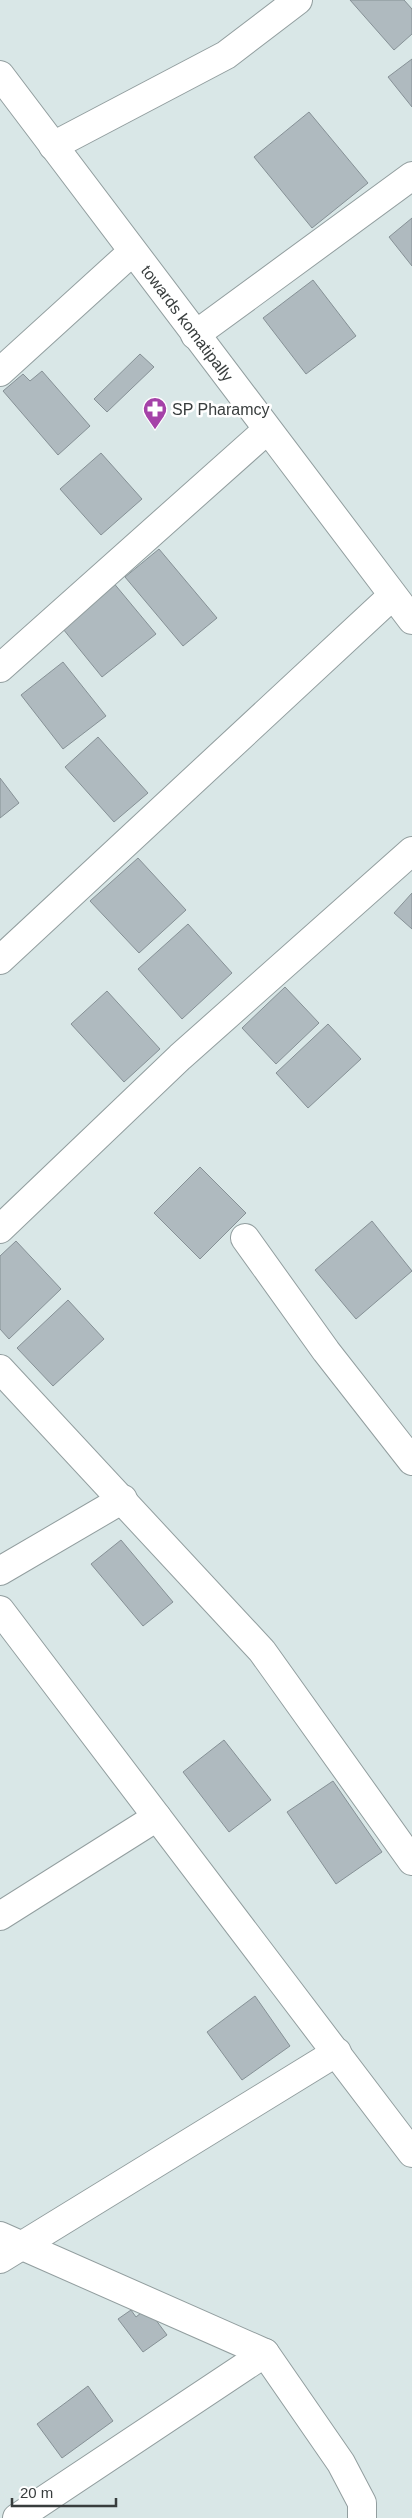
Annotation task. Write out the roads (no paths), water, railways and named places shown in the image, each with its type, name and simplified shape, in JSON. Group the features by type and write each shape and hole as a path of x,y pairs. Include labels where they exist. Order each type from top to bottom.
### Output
{"street":[{"path":"53,146 226,55 298,0"},
{"name":"towards komatipally","path":"0,75 9,105 53,146 412,620"},
{"path":"195,335 412,176"},
{"path":"0,372 132,252"},
{"path":"0,668 267,430"},
{"path":"0,960 392,596"},
{"path":"0,1229 180,1057 412,851"},
{"path":"245,1238 326,1351 412,1461"},
{"path":"0,1369 262,1651 412,1861"},
{"path":"0,1571 123,1500"},
{"path":"0,1610 412,2152"},
{"path":"0,1916 158,1817"},
{"path":"0,2259 11,2240 337,2052"},
{"path":"11,2240 265,2353 341,2462 362,2503 362,2518"},
{"path":"16,2518 265,2353"}],"place":[{"name":"SP Pharamcy","path":"155,430"}]}
